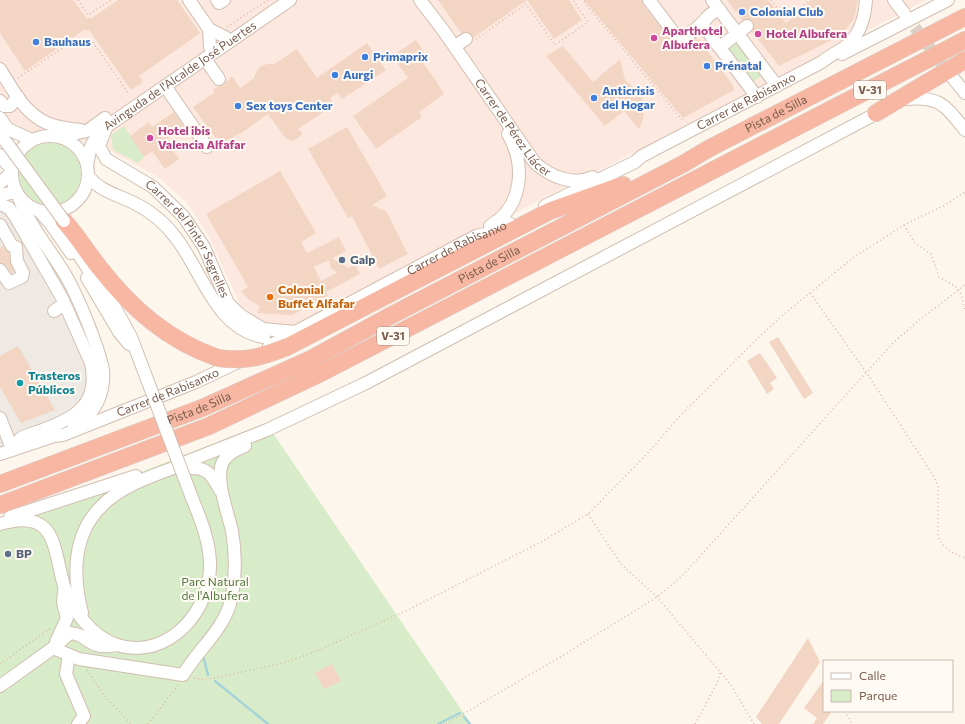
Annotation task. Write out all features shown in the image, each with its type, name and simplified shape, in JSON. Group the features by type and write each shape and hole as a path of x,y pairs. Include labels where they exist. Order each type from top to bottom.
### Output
{"highway":[{"name":"Pista de Silla","path":"0,484 202,408 311,359 390,316 683,164 708,149 965,17"},
{"name":"Pista de Silla","path":"0,505 209,426 323,372 965,40"},
{"path":"876,113 965,60"},
{"path":"61,223 122,295 158,328 196,350 218,358 235,360 263,357 287,347 550,211 626,184 680,156 708,149"}],"street":[{"path":"189,0 209,29 210,47"},
{"path":"217,0 219,3 224,0"},
{"name":"Carrer de Pérez Llácer","path":"415,0 505,129 513,142 518,160 520,172 518,188 512,204 506,214 476,236"},
{"name":"Carrer de Pérez Llácer","path":"420,0 455,46 536,163 553,176 577,181 589,179 633,158 642,156"},
{"path":"649,0 658,17 680,41 702,24 704,20 714,12 720,10"},
{"path":"712,0 720,10 742,30 777,86"},
{"name":"Carrer de Rabisanxo","path":"0,454 12,449 26,447 54,436 63,435 196,382 281,341 295,332 476,236 486,234 635,162 642,156 822,62 846,45 854,37 864,19 866,0"},
{"path":"894,0 904,13"},
{"path":"822,62 832,59 948,0"},
{"name":"Avinguda de l'Alcalde José Puertes","path":"60,137 87,131 210,47 225,32 283,6"},
{"name":"Avinguda de l'Alcalde José Puertes","path":"88,170 91,146 100,131 283,6"},
{"path":"702,24 757,96"},
{"path":"209,29 225,32"},
{"path":"718,46 724,44 742,30"},
{"path":"455,46 468,41"},
{"path":"205,59 219,79"},
{"path":"224,498 212,476 200,468 187,465 366,383 876,113 906,99 965,66"},
{"path":"0,69 18,97 31,113 55,126 87,131"},
{"path":"953,78 965,93"},
{"path":"165,86 207,147"},
{"path":"0,101 4,106 10,106 18,97"},
{"path":"906,99 926,98 937,102 946,107 965,130"},
{"path":"0,118 8,129 32,140"},
{"name":"Carrer del Pintor Segrelles","path":"106,128 99,146 106,159 153,187 183,216 204,246 228,303 240,316 262,329 295,332"},
{"path":"0,134 17,195 25,213 72,289 100,358 104,380 102,394 97,406 89,415 80,422 54,436"},
{"path":"0,183 11,171 18,152 32,140 41,136 60,137 77,147 99,188 146,210 167,228 188,255 219,308 235,325 246,331 267,337 295,332"},
{"path":"0,522 18,520 30,521 46,529 55,545 64,585 75,608 101,638 117,645 130,648 142,647 168,639 184,627 201,604 209,577 210,562 203,528 131,337 114,303 61,223 3,149"},
{"path":"0,194 17,195 28,206 39,211 56,212 72,206 83,192 88,170"},
{"path":"0,204 9,208 16,216 63,301"},
{"path":"39,211 55,230 85,274 119,332 129,344"},
{"path":"61,223 142,366"},
{"path":"0,225 12,246 16,247 17,261 23,273 22,277 9,283 0,270"},
{"path":"42,242 63,301"},
{"path":"54,311 63,301"},
{"name":"Carrer de Rabisanxo","path":"12,449 21,438 75,416 83,407 93,385 91,363 63,301"},
{"path":"0,418 12,449"},
{"path":"53,648 74,657 183,675 192,660 218,628 229,606 234,584 232,533 220,476 221,466 234,450 251,444 266,430"},
{"path":"0,522 171,469 142,480 113,496 98,510 89,522 82,537 75,566 75,579 84,620"},
{"path":"53,648 67,618 63,603 64,585"},
{"path":"0,686 53,648 70,633 77,633 97,646 105,647 117,645"},
{"path":"74,657 66,674 84,716 78,724"}],"path":[{"path":"78,0 88,15 110,0"},
{"path":"225,32 268,0"},
{"path":"468,41 526,4 555,46 588,22 573,0"},
{"path":"585,0 583,2 683,121"},
{"path":"771,0 786,20 809,0"},
{"path":"18,78 77,38 92,41 129,94"},
{"path":"148,724 178,685 183,675 202,680 215,678 283,663 312,653 410,609 543,540 588,514 646,456 681,415 759,337 810,293 854,257 904,225 945,205 965,192"},
{"path":"904,225 915,243 931,254 939,277 959,288 962,293 965,311"},
{"path":"446,724 562,656 657,597 681,577 893,343 959,288 965,285"},
{"path":"810,293 866,372 933,475 938,486 938,537 941,544 948,551 965,558"},
{"path":"588,514 621,564 657,597 731,685 754,724"},
{"path":"0,664 54,625 62,631"},
{"path":"74,657 104,695 131,724"},
{"path":"695,724 717,683 720,673"},
{"path":"846,712 852,724"}],"shaded area":[{"path":"0,0 926,0 685,127 285,329 266,325 240,305 209,236 186,202 158,177 112,152 77,139 6,133 0,124"},
{"path":"0,201 81,349 93,381 80,412 0,447"}],"green space":[{"path":"733,42 737,42 761,74 760,77 754,81 751,80 727,49"},
{"path":"124,126 144,157 138,163 113,150 111,135"},
{"path":"44,143 56,143 72,152 79,162 81,174 79,186 72,196 56,205 44,205 33,200 24,191 19,180 19,168 24,157 33,148"},
{"name":"Parc Natural de l'Albufera","path":"266,423 471,724 0,724 0,527"}],"building":[{"path":"0,0 73,0 86,18 92,18 118,0 177,0 200,33 139,76 143,82 131,90 90,31 84,30 25,71 0,33"},
{"path":"438,0 527,0 473,38 469,32 461,33"},
{"path":"527,0 569,0 582,20 554,39"},
{"path":"584,0 642,0 643,5 677,48 684,47 696,38 699,40 733,85 734,90 683,118"},
{"path":"727,0 768,0 786,23 811,0 858,0 854,19 840,36 779,66 752,32 754,25 753,21 746,19 742,20"},
{"path":"416,40 424,52 418,56 444,94 419,112 422,117 376,149 353,116 408,78 392,56"},
{"path":"367,43 386,70 342,99 338,93 330,98 334,105 298,129 303,134 293,141 286,139 268,114 243,132 220,144 193,107 215,92 213,89 223,85 232,76 240,88 254,78 257,70 261,66 274,64 297,49 317,78"},
{"path":"563,46 593,82 620,59 625,80 636,89 642,98 644,109 643,119 639,129 624,111 605,126 546,56"},
{"name":"Hotel ibis Valencia Alfafar","path":"174,112 184,127 166,140 179,159 165,169 152,151 144,157 130,136 149,122 152,127"},
{"path":"347,127 387,196 372,205 386,211 408,254 379,269 352,216 348,218 308,149"},
{"path":"280,171 316,233 301,242 307,253 339,237 346,251 332,258 348,268 355,264 360,274 326,292 328,296 292,315 257,313 260,306 249,300 241,291 248,287 206,214","holes":["329,260 331,268 337,273 321,281 314,267"]},
{"path":"3,246 9,253 10,262 14,272 12,274 6,265 0,263 0,248"},
{"path":"778,337 813,393 804,399 769,342"},
{"name":"Trasteros Públicos","path":"18,346 55,410 21,423 0,387 0,356"},
{"path":"760,353 777,378 770,383 774,389 767,394 747,361"},
{"path":"808,638 820,662 779,724 762,724 756,717"},
{"path":"332,664 341,681 324,689 315,673"},
{"path":"823,681 823,712 831,712 823,724 813,724 817,718 804,708"}],"waterway":[{"path":"204,659 208,675"},
{"path":"215,681 268,724"},
{"path":"438,724 460,713"},
{"path":"464,717 470,724"}],"tunnel":[{"path":"904,13 952,77"}],"place":[{"name":"Colonial Club","path":"742,12"},
{"name":"Hotel Albufera","path":"758,34"},
{"name":"Aparthotel Albufera","path":"654,38"},
{"name":"Bauhaus","path":"36,42"},
{"name":"Primaprix","path":"365,57"},
{"name":"Prénatal","path":"707,66"},
{"name":"Aurgi","path":"335,75"},
{"name":"Anticrisis del Hogar","path":"594,98"},
{"name":"Sex toys Center","path":"238,106"},
{"name":"Hotel ibis Valencia Alfafar","path":"150,138"},
{"name":"Galp","path":"342,260"},
{"name":"Colonial Buffet Alfafar","path":"270,297"},
{"name":"Trasteros Públicos","path":"20,383"},
{"name":"BP","path":"8,554"}]}
